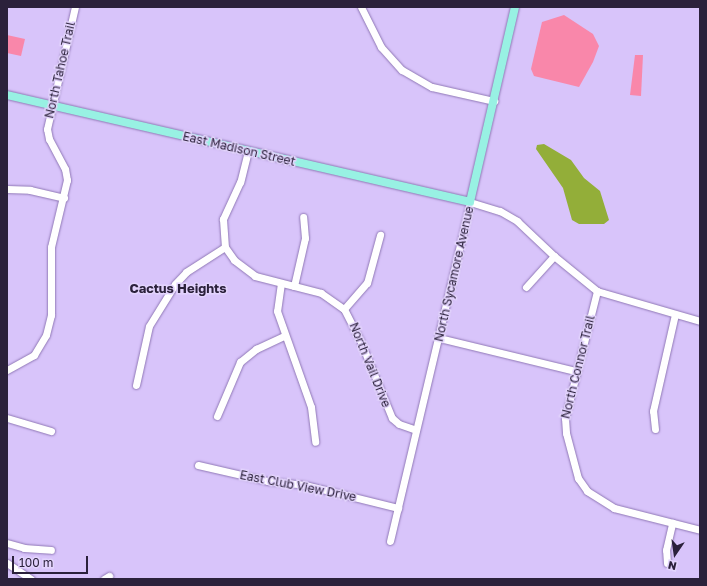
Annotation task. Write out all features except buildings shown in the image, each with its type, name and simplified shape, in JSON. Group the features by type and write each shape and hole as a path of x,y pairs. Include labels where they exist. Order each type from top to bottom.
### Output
{"main road":[{"name":"North Sycamore Avenue","path":"470,202 515,7"},
{"name":"East Madison Street","path":"7,95 470,202"}],"street":[{"name":"North Tahoe Trail","path":"7,370 34,355 46,335 52,302 51,246 67,185 65,169 47,134 75,7"},
{"path":"361,7 381,47 402,70 432,87 494,100"},
{"path":"136,385 149,326 175,284 186,272 225,247 223,219 240,182 248,151"},
{"path":"7,189 30,190 64,198"},
{"path":"470,202 500,211 517,220 554,256 597,291 700,320"},
{"name":"North Sycamore Avenue","path":"390,541 470,202"},
{"path":"294,286 305,238 303,217"},
{"path":"344,309 367,282 380,235"},
{"name":"North Vail Drive","path":"225,247 234,260 248,272 281,283 321,293 344,309 360,340 392,418 398,424 416,430"},
{"path":"526,287 554,256"},
{"path":"281,283 277,311 284,336 311,407 315,442"},
{"name":"North Connor Trail","path":"597,291 565,411 565,426 578,478 587,491 614,508 700,530"},
{"path":"655,429 653,410 675,314"},
{"path":"217,416 240,362 256,349 284,336"},
{"path":"439,338 575,371"},
{"path":"7,418 51,431"},
{"name":"East Club View Drive","path":"198,465 268,481 304,485 398,508"},
{"path":"667,562 666,550 672,523"},
{"path":"7,543 24,548 51,550"},
{"path":"7,563 31,579"}],"shaded area":[{"path":"564,15 593,34 599,46 593,62 579,87 534,76 531,69 542,22"},
{"path":"7,35 25,39 21,56 7,53"},
{"path":"635,55 643,55 641,96 630,95"},
{"path":"544,144 571,160 584,178 600,191 609,220 604,224 579,224 572,220 563,188 536,149 537,145"}],"district":[{"name":"Cactus Heights","path":"178,288"}]}
